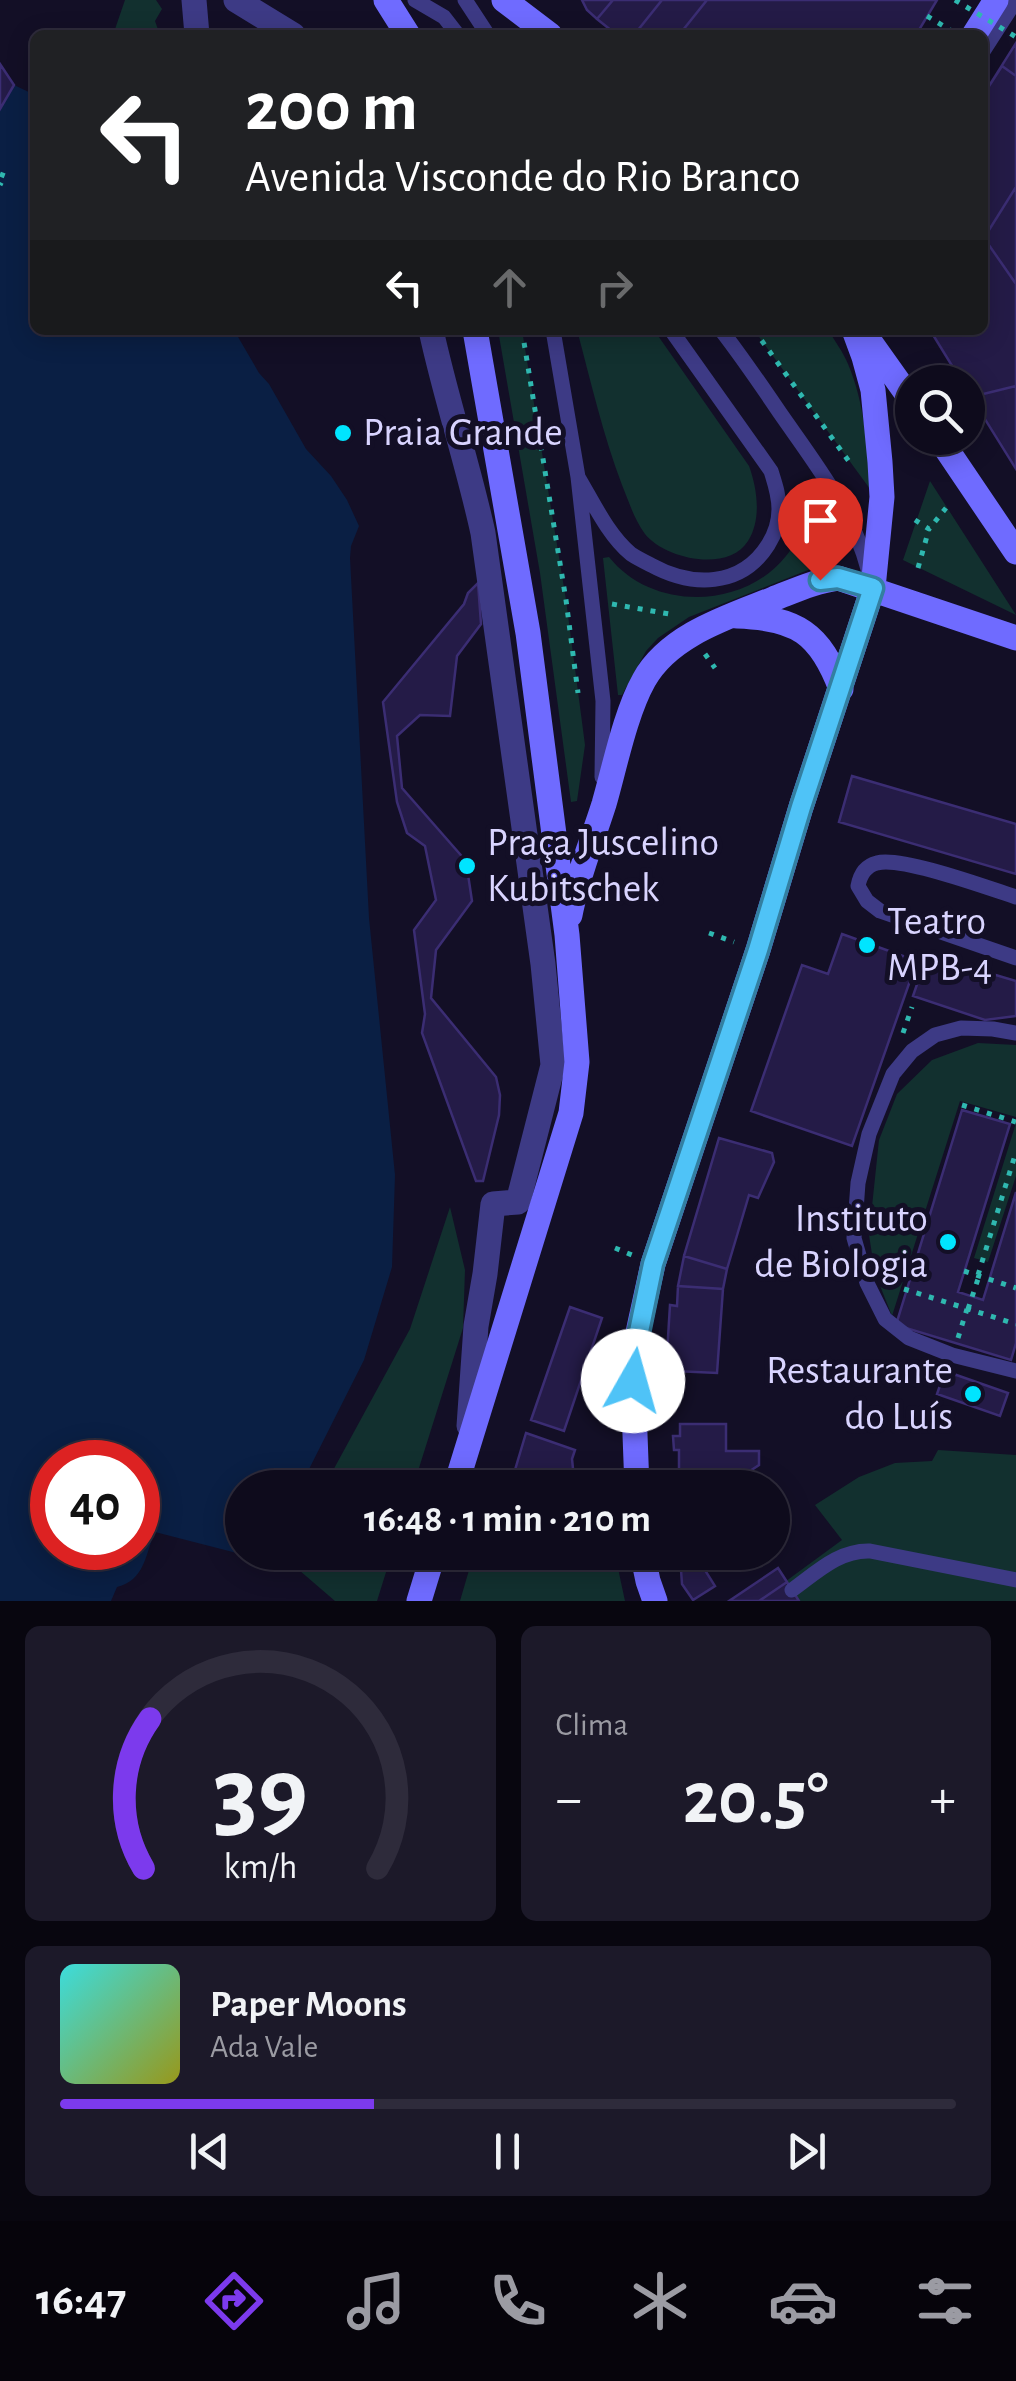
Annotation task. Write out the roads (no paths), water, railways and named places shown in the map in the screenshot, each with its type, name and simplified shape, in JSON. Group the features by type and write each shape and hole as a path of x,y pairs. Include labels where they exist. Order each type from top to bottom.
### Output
{"street":[{"path":"194,0 197,30"},
{"path":"236,0 285,30"},
{"path":"386,0 405,30"},
{"path":"504,0 544,19"},
{"path":"977,30 996,0"},
{"path":"432,335 483,532 544,971 553,1064 518,1202 493,1204 476,1326 465,1454 469,1470"},
{"path":"460,1470 571,1114 577,1062 567,935 528,633 475,335"},
{"path":"636,1470 633,1381 653,1264 873,588 882,498 880,462 873,390 856,335"},
{"path":"866,335 895,377"},
{"path":"950,455 1016,552"},
{"path":"567,935 577,886 630,713 645,678 670,649 730,616 820,580 838,578 1016,638"},
{"path":"730,616 776,620 798,628 816,641 830,661 841,690"},
{"path":"419,1601 428,1570"},
{"path":"646,1570 656,1601"}],"lane":[{"path":"415,0 444,17 454,30"},
{"path":"465,0 485,30"},
{"path":"988,44 1016,0"},
{"path":"554,335 578,477 603,701 602,812"},
{"path":"578,477 631,554 676,578 708,582 728,577 746,570 762,554 775,533 780,513 771,471 675,335"},
{"path":"725,335 844,510 861,543 873,588"},
{"path":"1016,897 896,861 871,865 858,886 880,912 1016,958"},
{"path":"1016,1033 962,1028 935,1035 912,1051 893,1074 870,1134 858,1183 854,1238 867,1283 885,1319 909,1338 952,1355 1016,1371"},
{"path":"792,1590 842,1554 855,1550 1016,1580"}],"water":[{"path":"14,85 30,93 30,335 237,335 306,449 347,500 359,526 350,558 369,918 395,1175 392,1267 364,1360 309,1470 225,1470 225,1550 160,1533 160,1440 30,1440 30,1570 140,1570 117,1587 111,1601 0,1601 0,109"}],"place":[{"name":"Praia Grande","path":"343,433"},
{"name":"Praça Juscelino Kubitschek","path":"467,866"},
{"name":"Teatro MPB-4","path":"867,945"},
{"name":"Instituto de Biologia","path":"948,1242"},
{"name":"Restaurante do Luís","path":"973,1394"}]}
